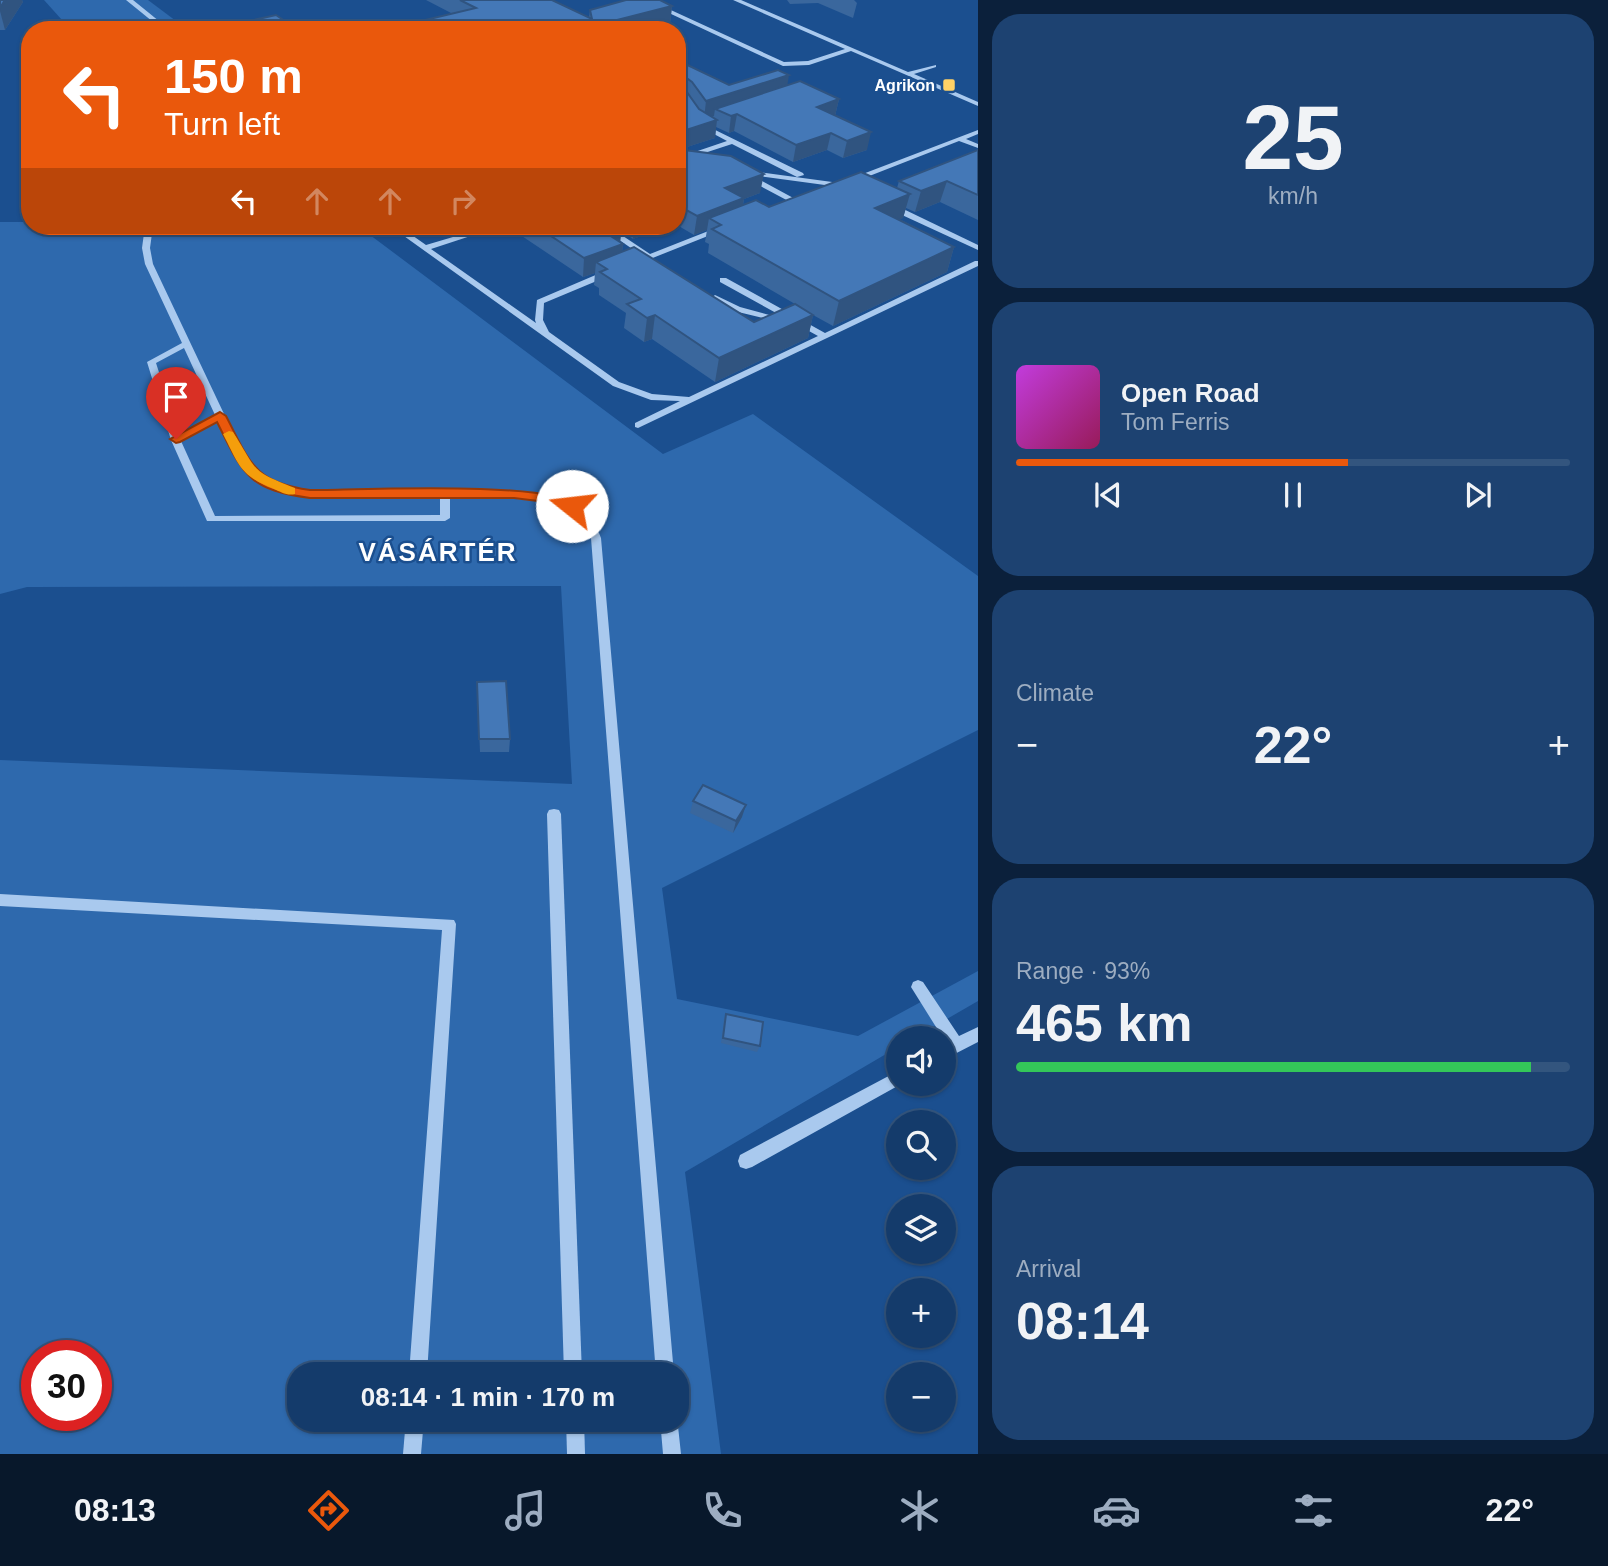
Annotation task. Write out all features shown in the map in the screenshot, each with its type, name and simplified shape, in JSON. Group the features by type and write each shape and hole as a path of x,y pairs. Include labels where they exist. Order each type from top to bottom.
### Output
{"street":[{"path":"129,0 156,21"},
{"path":"644,0 783,64 809,63 849,50"},
{"path":"736,0 978,104"},
{"path":"908,74 934,66"},
{"path":"714,121 699,123 809,180"},
{"path":"960,139 978,146"},
{"path":"686,160 733,141"},
{"path":"686,165 691,166"},
{"path":"794,202 738,171 841,183 854,189"},
{"path":"878,201 978,248"},
{"path":"148,235 146,248 149,264 238,454 256,478 288,491 318,494 514,494 556,499 572,506 592,523 596,538 664,1362"},
{"path":"407,235 616,384 638,394 664,399 700,395"},
{"path":"425,248 467,235"},
{"path":"616,235 660,264"},
{"path":"638,425 978,263"},
{"path":"703,291 737,309 797,321"},
{"path":"186,344 151,362 176,439 211,519 445,518 445,495"},
{"path":"176,439 220,416"},
{"path":"317,519 318,494"},
{"path":"554,814 573,1362"},
{"path":"918,987 938,1026"},
{"path":"956,1046 978,1034"},
{"path":"746,1161 886,1085"},
{"path":"412,1454 414,1432"},
{"path":"575,1432 576,1454"},
{"path":"670,1432 671,1454"}],"lane":[{"path":"818,192 978,132"},
{"path":"782,206 806,197"},
{"path":"625,267 733,225"},
{"path":"545,333 539,320 540,302 612,271"},
{"path":"723,280 824,336"},
{"path":"0,900 449,924 419,1362"}],"shaded area":[{"path":"44,0 148,0 176,21 63,21"},
{"path":"0,222 21,222 21,235 370,235 663,454 753,414 978,576 978,730 662,888 677,999 858,1036 978,971 978,1001 935,1026 886,1026 886,1054 685,1172 721,1454 0,1454 0,760 572,784 561,586 27,587 0,594"}],"building":[{"path":"460,0 552,0 592,19 590,10 626,0 660,0 672,6 613,21 421,21 476,8"},
{"path":"276,15 285,21 249,21"},
{"path":"686,64 729,85 778,70 789,75 706,101 686,78"},
{"path":"800,81 839,99 817,107 871,132 847,141 831,133 796,145 737,114 731,116 715,109"},
{"path":"686,91 699,109 717,120 686,130"},
{"path":"686,150 731,156 764,174 725,188 744,198 697,216 686,210"},
{"path":"978,150 978,195 947,181 921,191 899,181"},
{"path":"861,172 910,194 875,208 954,247 839,301 712,229 721,225 709,218 756,200 769,207"},
{"path":"550,235 609,235 623,244 584,258"},
{"path":"634,247 754,322 795,304 813,315 719,358 655,315 647,318 627,304 641,299 600,272 607,269 596,262"},
{"path":"506,681 510,739 479,739 477,682"},
{"path":"703,785 746,805 736,821 693,801"},
{"path":"726,1014 763,1022 760,1046 723,1038"}],"slow traffic":[{"path":"229,434 238,454 256,478 290,491"}],"place":[{"name":"Agrikon","path":"949,85"}],"district":[{"name":"VÁSÁRTÉR","path":"438,552"}],"route":[{"path":"176,439 220,416 238,454 256,478 288,491 310,494 514,494 556,499 572,506"}]}
